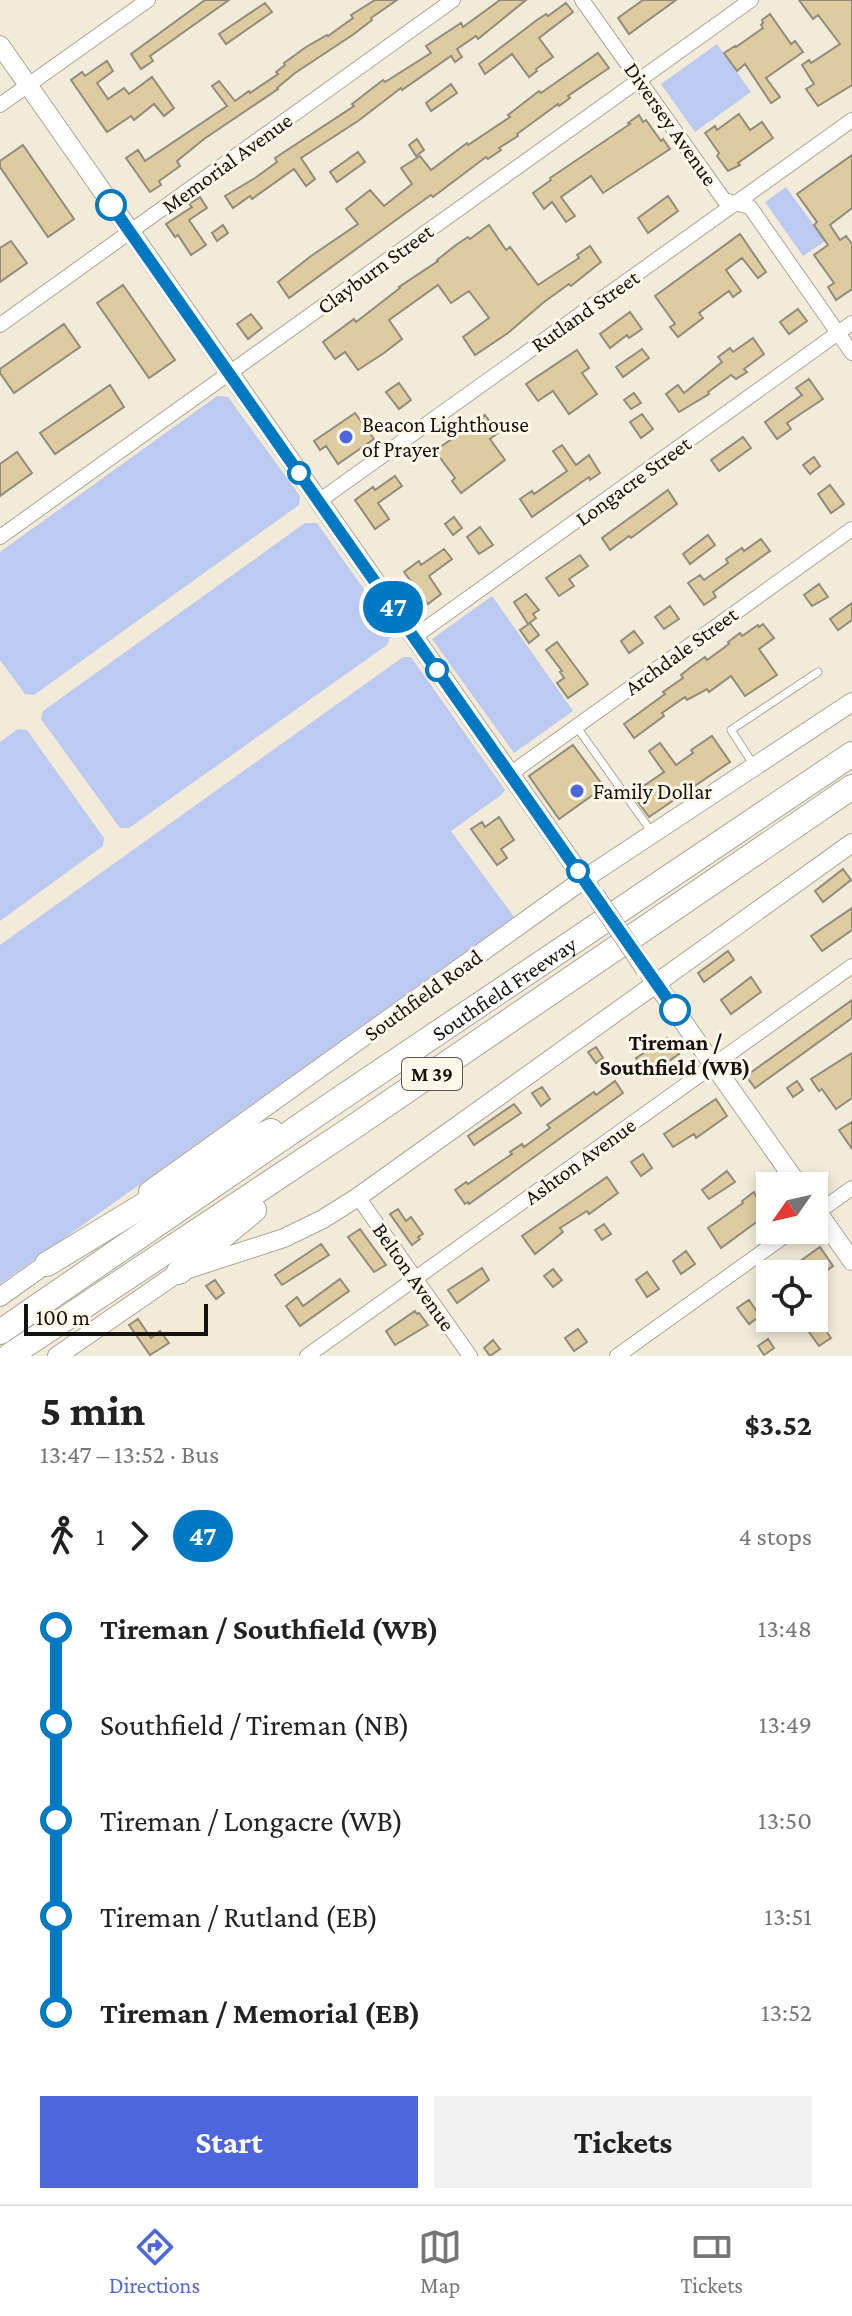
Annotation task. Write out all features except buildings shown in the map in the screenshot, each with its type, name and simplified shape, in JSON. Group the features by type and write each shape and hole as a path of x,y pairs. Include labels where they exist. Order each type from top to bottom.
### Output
{"highway":[{"name":"Southfield Freeway","path":"0,1332 852,754"},
{"name":"Southfield Freeway","path":"9,1356 349,1130 852,787"},
{"path":"47,1264 254,1138 332,1104"},
{"path":"179,1272 349,1130"}],"main road":[{"path":"1,48 789,1172"},
{"name":"Southfield Road","path":"0,1297 584,879 852,702"},
{"path":"57,1356 179,1272 284,1238 358,1197 651,976 852,843"},
{"path":"828,1229 852,1261"}],"street":[{"path":"0,105 148,0"},
{"name":"Memorial Avenue","path":"0,325 453,0"},
{"name":"Diversey Avenue","path":"582,0 724,200 750,207 852,353"},
{"name":"Clayburn Street","path":"0,537 751,0"},
{"name":"Rutland Street","path":"319,501 852,120"},
{"name":"Longacre Street","path":"414,637 852,323"},
{"name":"Archdale Street","path":"510,774 852,529"},
{"name":"Ashton Avenue","path":"307,1356 852,966"},
{"path":"828,1204 852,1188"},
{"name":"Belton Avenue","path":"358,1197 470,1356"},
{"path":"617,1356 773,1244"}],"lane":[{"path":"754,766 731,730 818,672"},
{"path":"576,726 653,833"}],"shaded area":[{"path":"717,44 751,92 695,132 661,84"},
{"path":"786,187 825,241 803,256 765,202"},
{"path":"217,396 228,397 300,496 299,505 34,695 25,694 0,660 0,552"},
{"path":"305,523 317,523 393,630 387,645 129,828 120,828 41,719 43,711"},
{"path":"492,596 573,711 514,753 432,639"},
{"path":"403,657 411,657 505,790 451,831 514,917 0,1284 0,945"},
{"path":"18,729 27,730 104,838 103,846 0,921 0,742"}],"bus line":[{"name":"47","path":"111,205 675,1010"}],"place":[{"name":"Beacon Lighthouse of Prayer","path":"346,437"},
{"name":"Family Dollar","path":"577,791"},
{"name":"Tireman / Southfield (WB)","path":"675,1010"}]}
